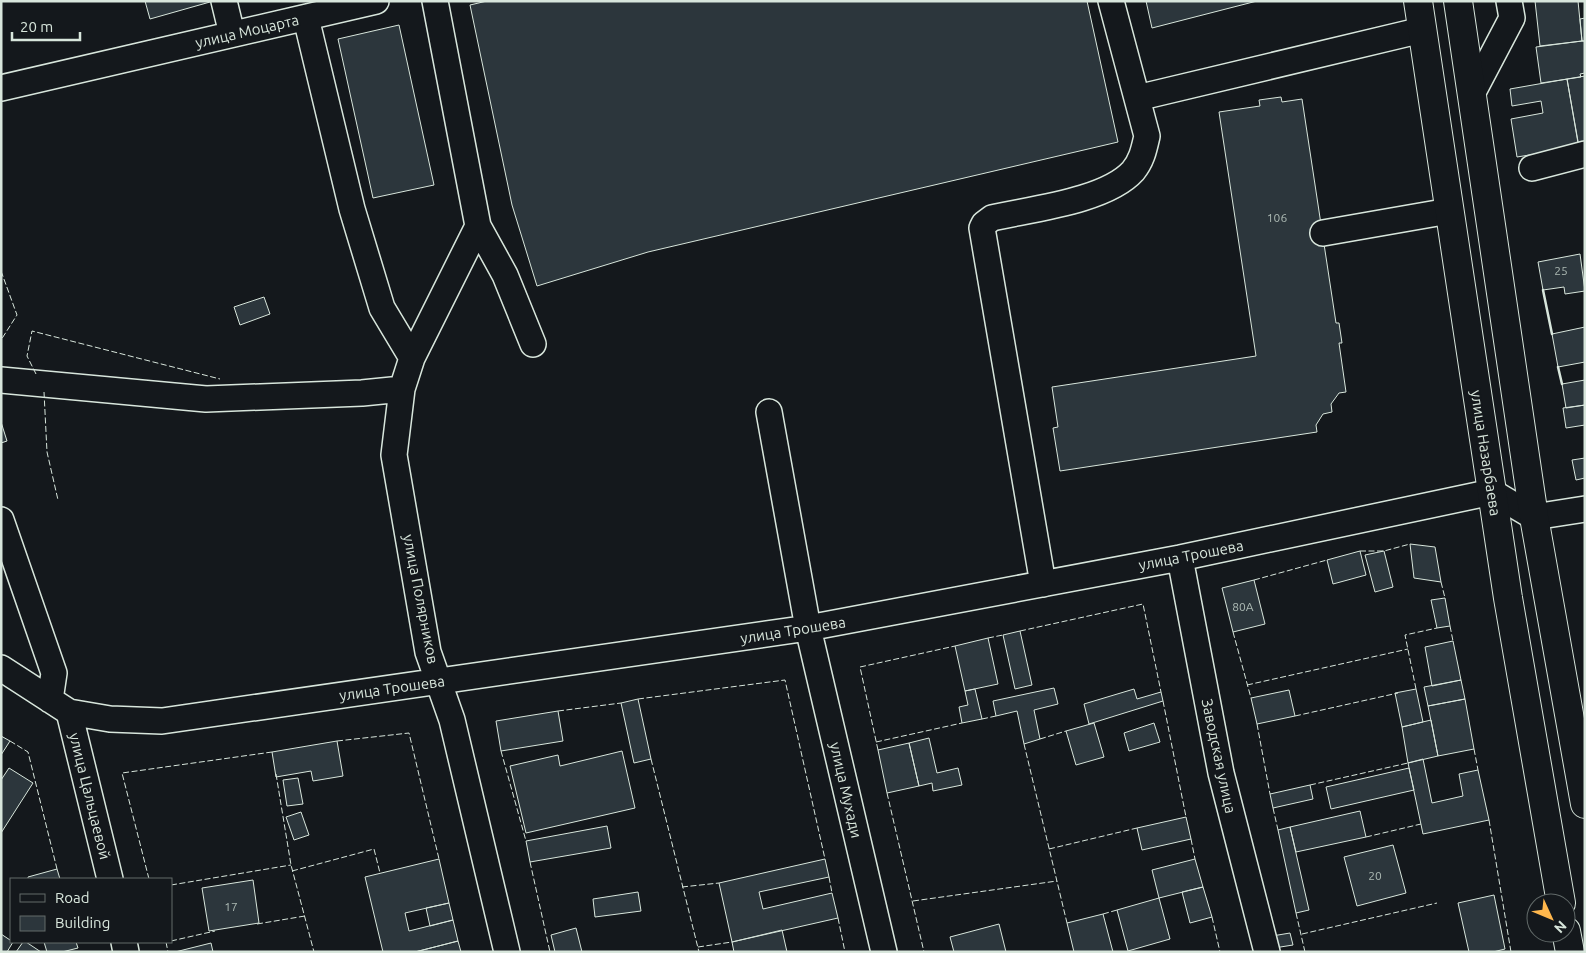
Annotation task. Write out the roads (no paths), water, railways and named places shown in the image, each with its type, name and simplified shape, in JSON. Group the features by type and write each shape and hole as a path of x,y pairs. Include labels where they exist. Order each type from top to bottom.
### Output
{"main road":[{"name":"улица Назарбаева","path":"1418,1 1508,598 1559,893"},
{"path":"1458,1 1534,516 1585,804"}],"street":[{"path":"224,1 232,34"},
{"name":"улица Моцарта","path":"1,88 376,1"},
{"path":"435,1 478,226 505,275 533,344"},
{"path":"1043,584 982,228 992,218 1091,195 1113,186 1133,171 1143,155 1147,136 1111,1"},
{"path":"1472,94 1512,18 1509,1"},
{"path":"306,18 352,209 382,308 412,358"},
{"path":"1137,98 1422,30"},
{"path":"1532,168 1585,154"},
{"path":"1323,234 1450,211"},
{"name":"улица Полярников","path":"478,226 412,358 402,389 394,455 428,652 452,720 507,952"},
{"path":"1,380 206,399 362,393 402,389"},
{"name":"улица Мухади","path":"769,412 808,628 884,952"},
{"path":"1492,492 1534,516 1585,509"},
{"name":"улица Трошева","path":"1,668 60,706 110,719 162,721 808,628 1180,558 1492,492"},
{"path":"1,520 54,673 60,706"},
{"name":"Заводская улица","path":"1180,558 1221,773 1267,952"},
{"name":"улица Цальцаевой","path":"60,706 110,878"}]}
